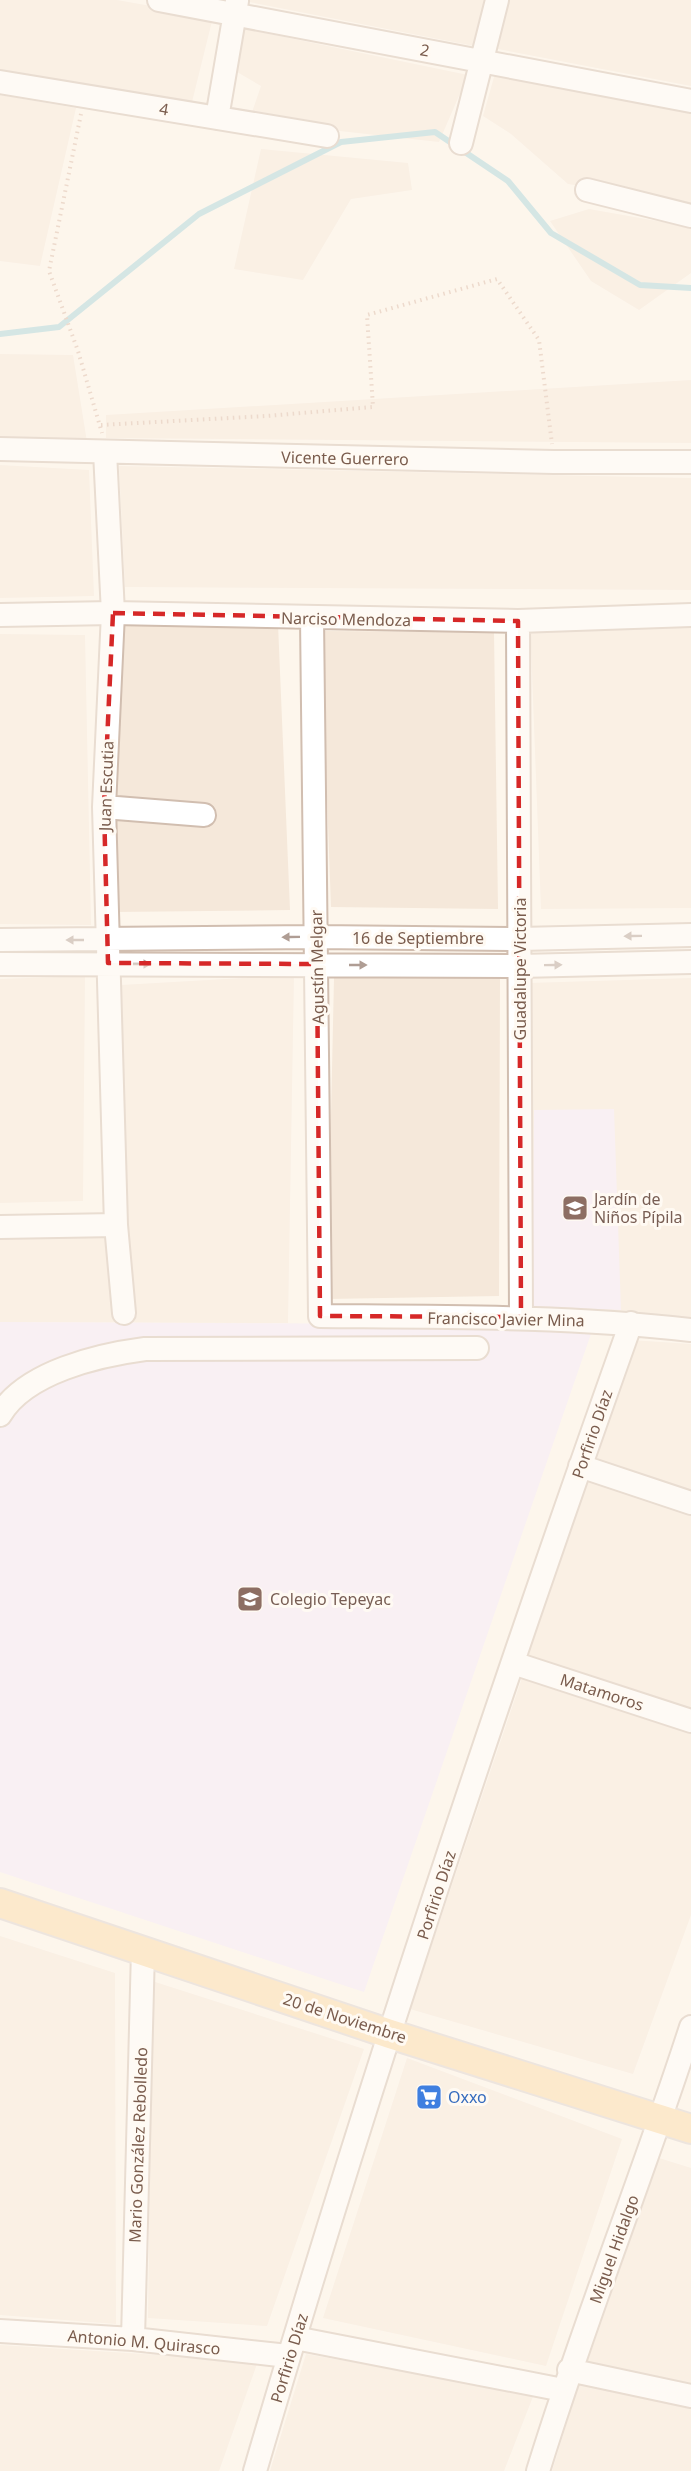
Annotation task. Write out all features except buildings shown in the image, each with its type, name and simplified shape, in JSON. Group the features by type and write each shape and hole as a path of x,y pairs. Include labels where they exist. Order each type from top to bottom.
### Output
{"main road":[{"name":"20 de Noviembre","path":"0,1903 390,2034 691,2129"}],"street":[{"name":"2","path":"159,0 236,7 482,60 691,101"},
{"path":"461,143 497,0"},
{"path":"217,118 236,7"},
{"name":"4","path":"0,82 327,136"},
{"path":"587,190 691,216"},
{"name":"Vicente Guerrero","path":"0,449 554,462 691,462"},
{"name":"Juan Escutia","path":"105,452 113,613 104,807 116,1225 124,1313"},
{"name":"Narciso Mendoza","path":"0,615 113,613 518,621 691,615"},
{"name":"Agustín Melgar","path":"312,618 318,964 320,1316"},
{"name":"Guadalupe Victoria","path":"518,621 521,1317"},
{"path":"104,807 204,815"},
{"name":"16 de Septiembre","path":"0,940 317,937 520,939 691,935"},
{"name":"16 de Septiembre","path":"0,964 520,966 691,962"},
{"path":"0,1227 116,1225"},
{"name":"Francisco Javier Mina","path":"320,1316 521,1317 631,1323 691,1330"},
{"name":"Porfirio Díaz","path":"255,2471 390,2034 513,1663 631,1323"},
{"path":"0,1416 7,1403 48,1374 111,1353 145,1349 477,1348"},
{"path":"580,1466 691,1503"},
{"name":"Matamoros","path":"513,1663 691,1721"},
{"name":"Mario González Rebolledo","path":"133,2339 143,1950"},
{"name":"Miguel Hidalgo","path":"538,2471 566,2380 661,2119 691,2027"},
{"name":"Antonio M. Quirasco","path":"0,2331 292,2347 691,2396"}],"path":[{"path":"85,96 49,272 78,351 101,425 105,452"},
{"path":"101,425 266,416 373,407 367,315 497,279 539,340 554,462"}],"highlighted area":[{"path":"113,613 518,621 521,1317 320,1316 317,964 108,963 104,807"}],"shaded area":[{"path":"0,0 117,0 213,17 192,102 0,70"},
{"path":"239,0 484,0 474,46"},
{"path":"507,0 691,0 691,86 498,49"},
{"path":"241,28 468,75 439,142 249,121 261,86 232,69"},
{"path":"496,70 691,110 691,203 568,184 511,134 483,116"},
{"path":"0,95 76,108 40,266 0,261"},
{"path":"261,149 408,163 412,190 351,199 303,280 234,269"},
{"path":"589,209 691,227 691,273 639,310 591,281 550,221"},
{"path":"0,354 73,355 87,442 0,437"},
{"path":"691,380 691,443 106,438 106,415"},
{"path":"0,465 89,470 94,596 0,598"},
{"path":"119,466 691,478 691,590 125,587"},
{"path":"691,617 691,908 541,909 530,620"},
{"path":"113,624 278,624 290,910 115,912"},
{"path":"321,631 494,632 498,909 331,907"},
{"path":"0,634 85,635 91,925 0,924"},
{"path":"294,975 288,1323 0,1322 0,1238 124,1234 121,985"},
{"path":"85,976 83,1201 0,1203 0,979"},
{"path":"334,978 500,978 499,1296 327,1299"},
{"path":"691,978 691,1323 527,1310 528,983"},
{"name":"Jardín de Niños Pípila","path":"614,1109 621,1310 532,1306 534,1110"},
{"name":"Colegio Tepeyac","path":"0,1322 594,1325 364,1992 0,1872"},
{"path":"631,1340 691,1344 691,1708 524,1654"},
{"path":"523,1675 691,1733 691,1915 633,2074 410,2009"},
{"path":"0,1936 115,1973 116,2324 0,2315"},
{"path":"152,1981 364,2049 267,2326 148,2318"},
{"path":"407,2058 622,2139 546,2366 323,2318"},
{"path":"659,2158 691,2168 691,2389 587,2363"},
{"path":"0,2345 258,2361 219,2471 0,2471"},
{"path":"306,2354 534,2394 504,2471 270,2471"},
{"path":"580,2380 691,2408 691,2471 552,2471"}],"waterway":[{"path":"0,334 59,327 199,214 341,142 435,132 508,181 551,233 640,285 691,288"}],"place":[{"name":"Jardín de Niños Pípila","path":"575,1208"},
{"name":"Colegio Tepeyac","path":"250,1599"},
{"name":"Oxxo","path":"429,2097"}]}
